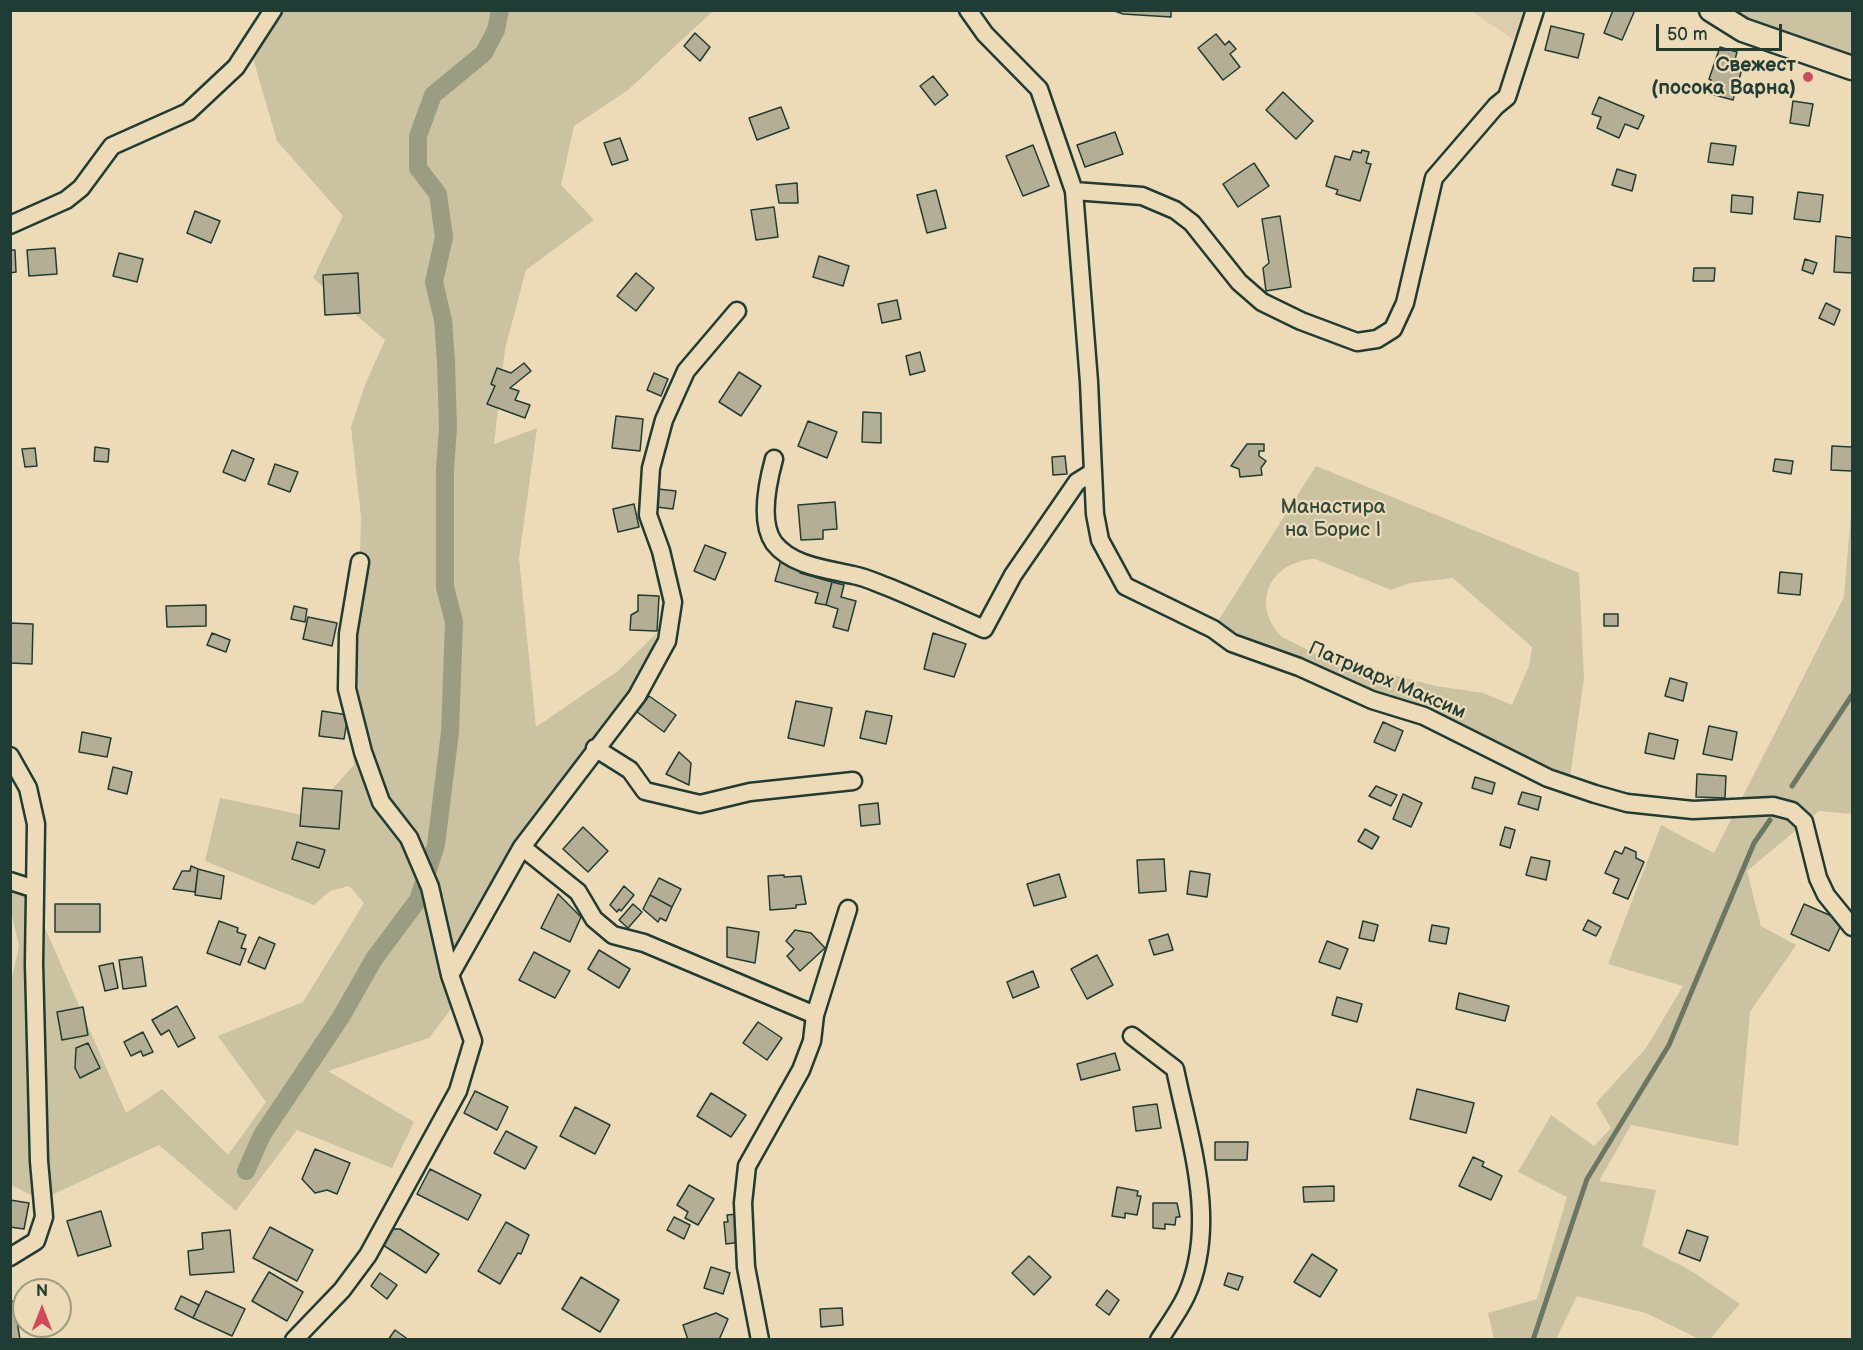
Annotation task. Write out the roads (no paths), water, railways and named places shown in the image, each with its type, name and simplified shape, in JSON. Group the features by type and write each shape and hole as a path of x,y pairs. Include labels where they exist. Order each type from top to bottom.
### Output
{"street":[{"path":"10,225 66,200 81,188 112,146 188,112 236,67 273,10"},
{"name":"Патриарх Максим","path":"968,10 985,34 1040,89 1074,191 1089,382 1095,514 1100,540 1125,586 1213,629 1232,643 1299,667 1372,700 1424,716 1548,778 1595,794 1628,803 1693,810 1758,807 1792,811 1804,822 1818,878 1826,895 1852,927"},
{"path":"1074,191 1142,196 1175,210 1192,223 1239,282 1262,302 1301,321 1357,342 1377,339 1393,329 1405,303 1434,178 1496,106 1508,96 1535,10"},
{"path":"1711,10 1743,30 1852,68"},
{"path":"450,975 522,848 595,748 637,696 667,641 673,602 661,551 648,515 651,468 664,420 686,371 737,312"},
{"path":"774,459 765,492 773,542 783,551 828,572 854,575 888,587 984,629 1013,575 1077,482 1093,472"},
{"path":"294,1340 342,1290 368,1255 458,1091 473,1041 450,975 430,886 409,838 381,802 363,752 347,689 348,634 360,562"},
{"path":"595,748 630,770 645,791 700,804 750,792 853,781"},
{"path":"10,756 28,788 36,824 39,1161 44,1216 36,1241 10,1257"},
{"path":"522,848 578,892 594,919 613,934 644,943 814,1015"},
{"path":"10,881 35,889"},
{"path":"760,1340 746,1267 743,1203 747,1166 801,1070 812,1041 814,1015 848,909"},
{"path":"1131,1036 1174,1069 1197,1170 1202,1212 1201,1240 1186,1297 1159,1340"}],"waterway":[{"path":"246,1171 262,1135 341,1017 374,959 418,900 436,845 450,732 454,622 445,587 445,470 448,427 446,362 443,320 434,282 444,237 438,194 418,168 418,136 433,95 484,53 496,30 500,10"},
{"path":"1792,786 1852,695"},
{"path":"1533,1340 1587,1179 1669,1045 1754,843 1770,820"}],"place":[{"name":"Свежест (посока Варна)","path":"1808,77"}],"park label":[{"name":"Манастира на Борис І","path":"1333,520"}]}
